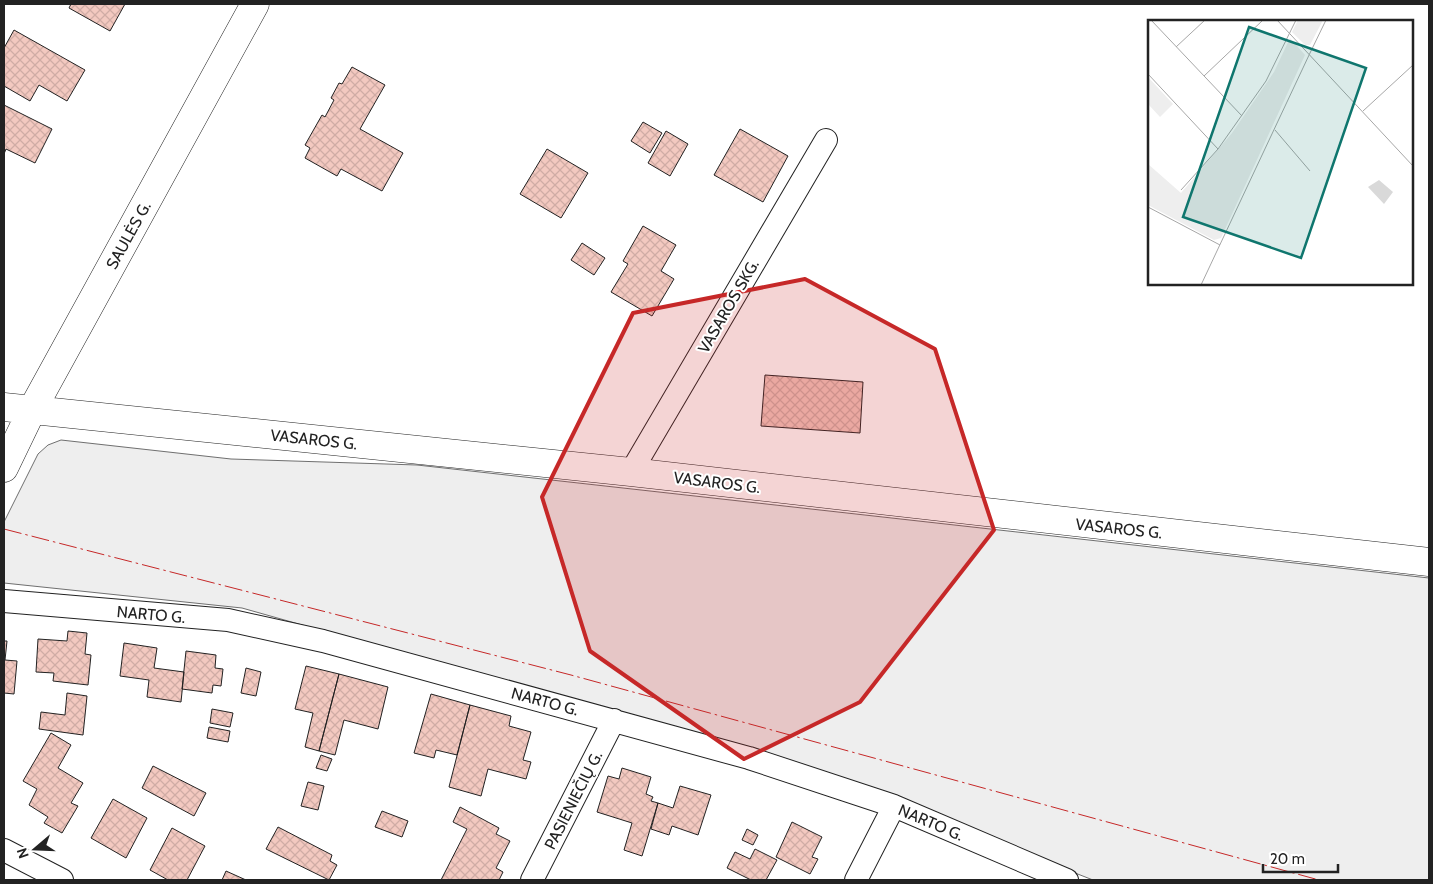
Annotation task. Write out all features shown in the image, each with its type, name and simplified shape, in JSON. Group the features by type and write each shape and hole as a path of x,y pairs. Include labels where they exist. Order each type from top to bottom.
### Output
{"street":[{"name":"SAULĖS G.","path":"4,468 32,410 255,4"},
{"name":"VASAROS SKG.","path":"630,472 826,140"},
{"name":"VASAROS G.","path":"4,407 630,472 1429,562"},
{"name":"NARTO G.","path":"4,601 228,620 323,641 749,758 894,806 1066,880"},
{"name":"PASIENIEČIŲ G.","path":"532,880 614,720"},
{"path":"856,880 894,806"},
{"path":"4,850 62,880"}],"highlighted area":[{"path":"805,279 935,349 994,530 860,702 744,759 590,651 542,497 633,313"}],"shaded area":[{"path":"61,440 231,459 417,465 1429,578 1429,880 1093,880 904,806 748,751 242,608 4,583 4,522 38,454 48,445"}],"building":[{"path":"71,4 125,4 110,31 69,8"},
{"path":"14,30 85,70 67,101 39,85 30,101 4,86 4,48"},
{"path":"352,67 385,85 360,129 403,153 382,191 341,169 337,176 305,158 310,148 305,145 322,115 325,117 334,100 331,98 339,83 342,84"},
{"path":"4,105 52,129 35,163 6,149 4,154"},
{"path":"643,122 662,133 650,153 631,141"},
{"path":"740,129 788,156 763,202 714,175"},
{"path":"666,131 688,144 670,176 648,163"},
{"path":"547,149 588,173 561,218 520,194"},
{"path":"643,226 676,245 661,271 674,279 652,316 611,292 628,264 623,261"},
{"path":"582,243 605,258 594,275 571,260"},
{"path":"765,375 863,382 860,433 761,426"},
{"path":"68,631 87,633 85,654 91,655 88,685 53,681 54,673 36,672 38,639 67,641"},
{"path":"4,641 7,641 5,660 17,661 14,694 4,693"},
{"path":"124,643 157,648 154,668 184,672 181,702 147,697 149,680 120,676"},
{"path":"186,651 216,655 215,668 223,669 221,686 213,685 212,693 182,689"},
{"path":"306,666 339,674 319,751 305,747 313,713 295,709"},
{"path":"246,668 261,672 256,696 241,693"},
{"path":"339,674 388,687 378,729 344,720 335,755 319,751"},
{"path":"67,693 87,696 83,735 39,729 41,712 65,715"},
{"path":"431,694 470,705 457,755 436,750 434,758 414,753"},
{"path":"470,705 511,716 509,726 531,732 523,760 531,762 526,779 488,769 481,796 449,787"},
{"path":"212,709 233,713 230,727 210,723"},
{"path":"209,727 230,731 228,742 207,738"},
{"path":"51,733 71,745 58,768 83,783 71,803 78,806 62,833 44,823 48,817 29,805 37,789 23,781"},
{"path":"321,755 332,759 327,771 316,768"},
{"path":"153,766 206,793 194,816 142,788"},
{"path":"622,768 651,777 646,794 653,797 651,801 658,803 642,856 624,850 632,823 597,812 608,776 619,779"},
{"path":"308,782 324,786 318,810 301,806"},
{"path":"680,786 711,795 698,835 672,826 669,835 651,829 658,803 673,808"},
{"path":"113,799 147,818 126,858 91,838"},
{"path":"460,807 499,828 496,834 510,841 496,868 503,872 499,880 441,880 467,829 453,822"},
{"path":"382,811 408,821 402,837 375,827"},
{"path":"792,822 822,837 812,857 818,859 810,874 776,857"},
{"path":"278,827 332,855 330,861 337,865 329,880 266,849"},
{"path":"172,828 205,846 187,880 168,880 150,870"},
{"path":"747,829 758,835 753,845 742,840"},
{"path":"755,849 777,860 766,880 751,880 727,868 735,852 750,859"},
{"path":"226,871 246,880 222,880"}],"power":[{"path":"4,529 571,675 1319,880"}]}
